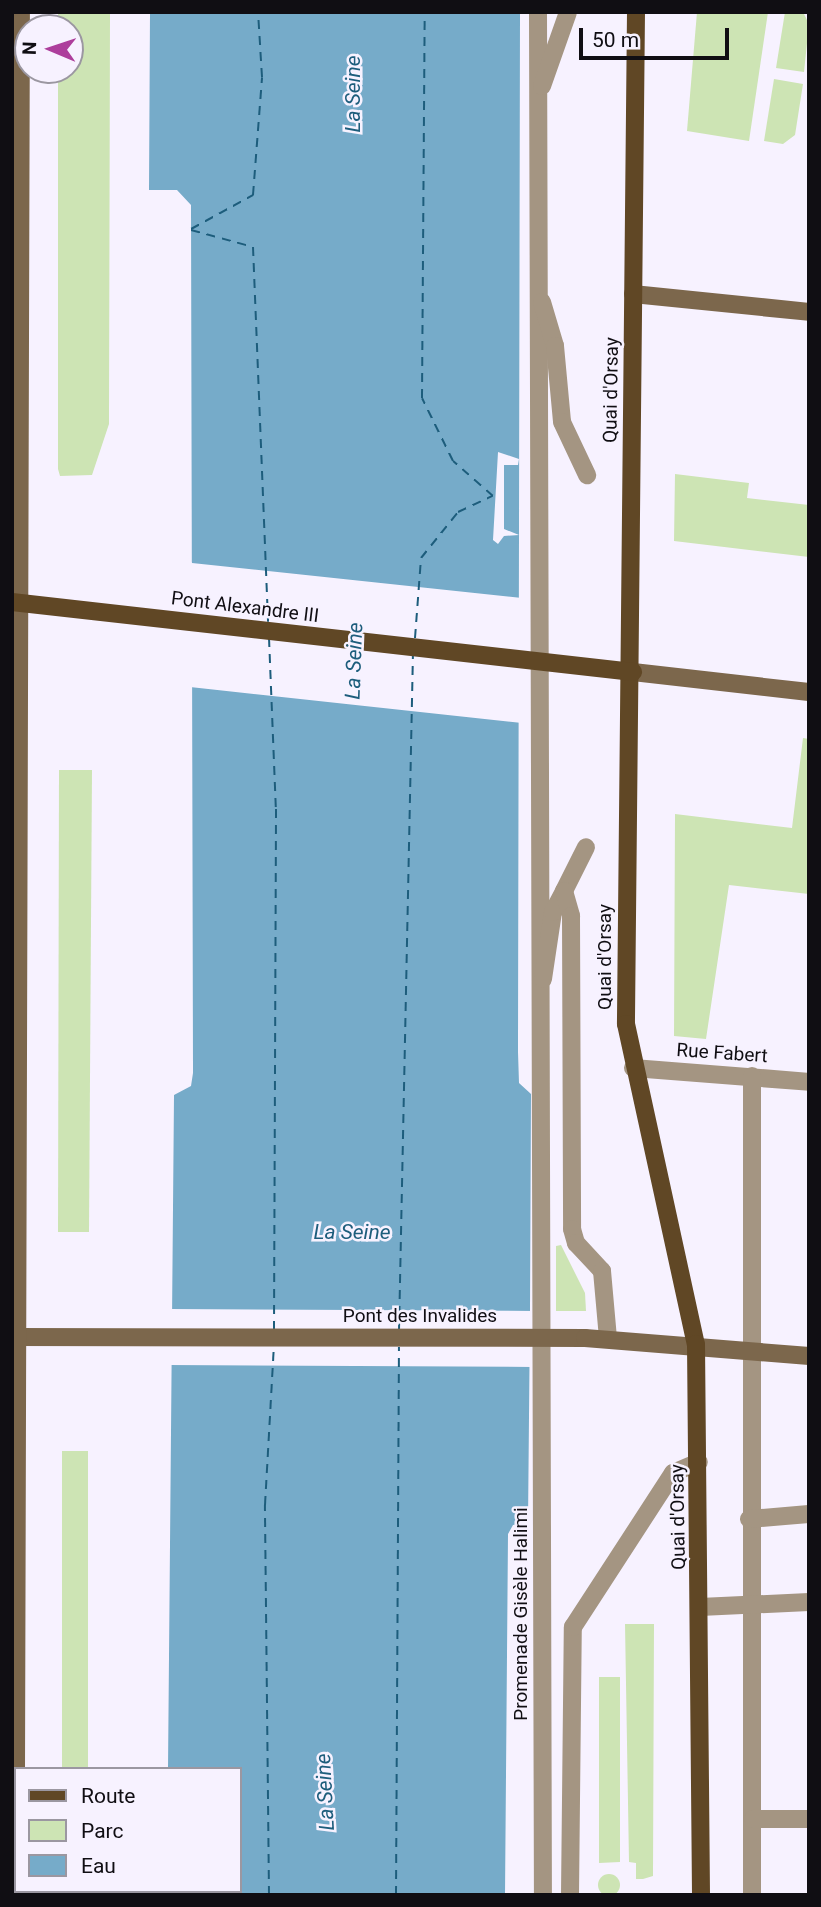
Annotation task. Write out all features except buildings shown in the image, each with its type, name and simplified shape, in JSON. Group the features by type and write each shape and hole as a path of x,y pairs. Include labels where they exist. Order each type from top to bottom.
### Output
{"main road":[{"name":"Quai d'Orsay","path":"636,12 633,672 626,1024 633,1068 696,1344 701,1895"},
{"name":"Pont Alexandre III","path":"16,602 633,672"}],"street":[{"path":"16,1767 13,1337 21,12"},
{"path":"538,12 535,279 541,986"},
{"path":"536,102 568,12"},
{"path":"535,279 555,346 562,422 587,475"},
{"path":"633,294 809,312"},
{"path":"633,672 809,692"},
{"path":"541,986 553,912 586,847"},
{"path":"564,891 570,916 572,1229 576,1243 602,1271 608,1338"},
{"name":"Promenade Gisèle Halimi","path":"541,986 542,1895"},
{"name":"Rue Fabert","path":"633,1068 809,1082"},
{"path":"751,1076 749,1519 752,1895"},
{"name":"Pont des Invalides","path":"13,1337 608,1338 809,1356"},
{"path":"569,1895 573,1627 673,1474 699,1462"},
{"path":"749,1519 809,1514"},
{"path":"700,1607 809,1602"},
{"path":"753,1819 809,1819"}],"green space":[{"path":"110,12 109,424 92,475 60,476 58,469 58,84 84,84 84,14 58,14"},
{"path":"697,12 768,12 749,141 687,131"},
{"path":"785,12 803,12 809,24 804,72 776,68"},
{"path":"774,79 803,84 795,135 783,144 764,141"},
{"path":"675,474 749,483 747,498 809,505 809,557 674,541"},
{"path":"803,738 809,739 809,894 729,885 706,1039 674,1036 675,814 792,828"},
{"path":"59,770 92,770 89,1232 58,1232"},
{"path":"561,1245 585,1293 586,1311 556,1311 556,1246"},
{"path":"62,1451 88,1451 88,1767 62,1767"},
{"path":"625,1624 654,1624 653,1876 643,1879 636,1879 636,1863 629,1862"},
{"path":"599,1677 620,1677 620,1862 599,1863"},
{"path":"609,1874 617,1877 620,1885 617,1893 609,1896 601,1893 598,1885 601,1877"}],"water":[{"name":"La Seine","path":"150,12 520,12 518,1052 519,1083 531,1094 530,1310 528,1523 513,1525 508,1534 505,1895 167,1895 242,1893 242,1767 168,1767 174,1095 191,1086 193,1073 191,205 177,190 149,190"}],"pier":[{"path":"498,452 519,459 518,465 504,465 504,529 519,535 504,536 498,544 493,540"},
{"path":"186,554 192,563 522,598 522,723 190,687 186,695"},
{"path":"169,1309 534,1311 533,1367 169,1365"}],"ferry route":[{"path":"191,229 253,195 262,77 258,12"},
{"path":"415,638 421,558 458,512 493,496 453,461 422,398 425,12"},
{"path":"191,230 253,247 268,622"},
{"path":"269,638 276,809 274,1329"},
{"path":"399,1331 413,654"},
{"path":"269,1895 265,1505 274,1345"},
{"path":"396,1895 399,1347"}]}
